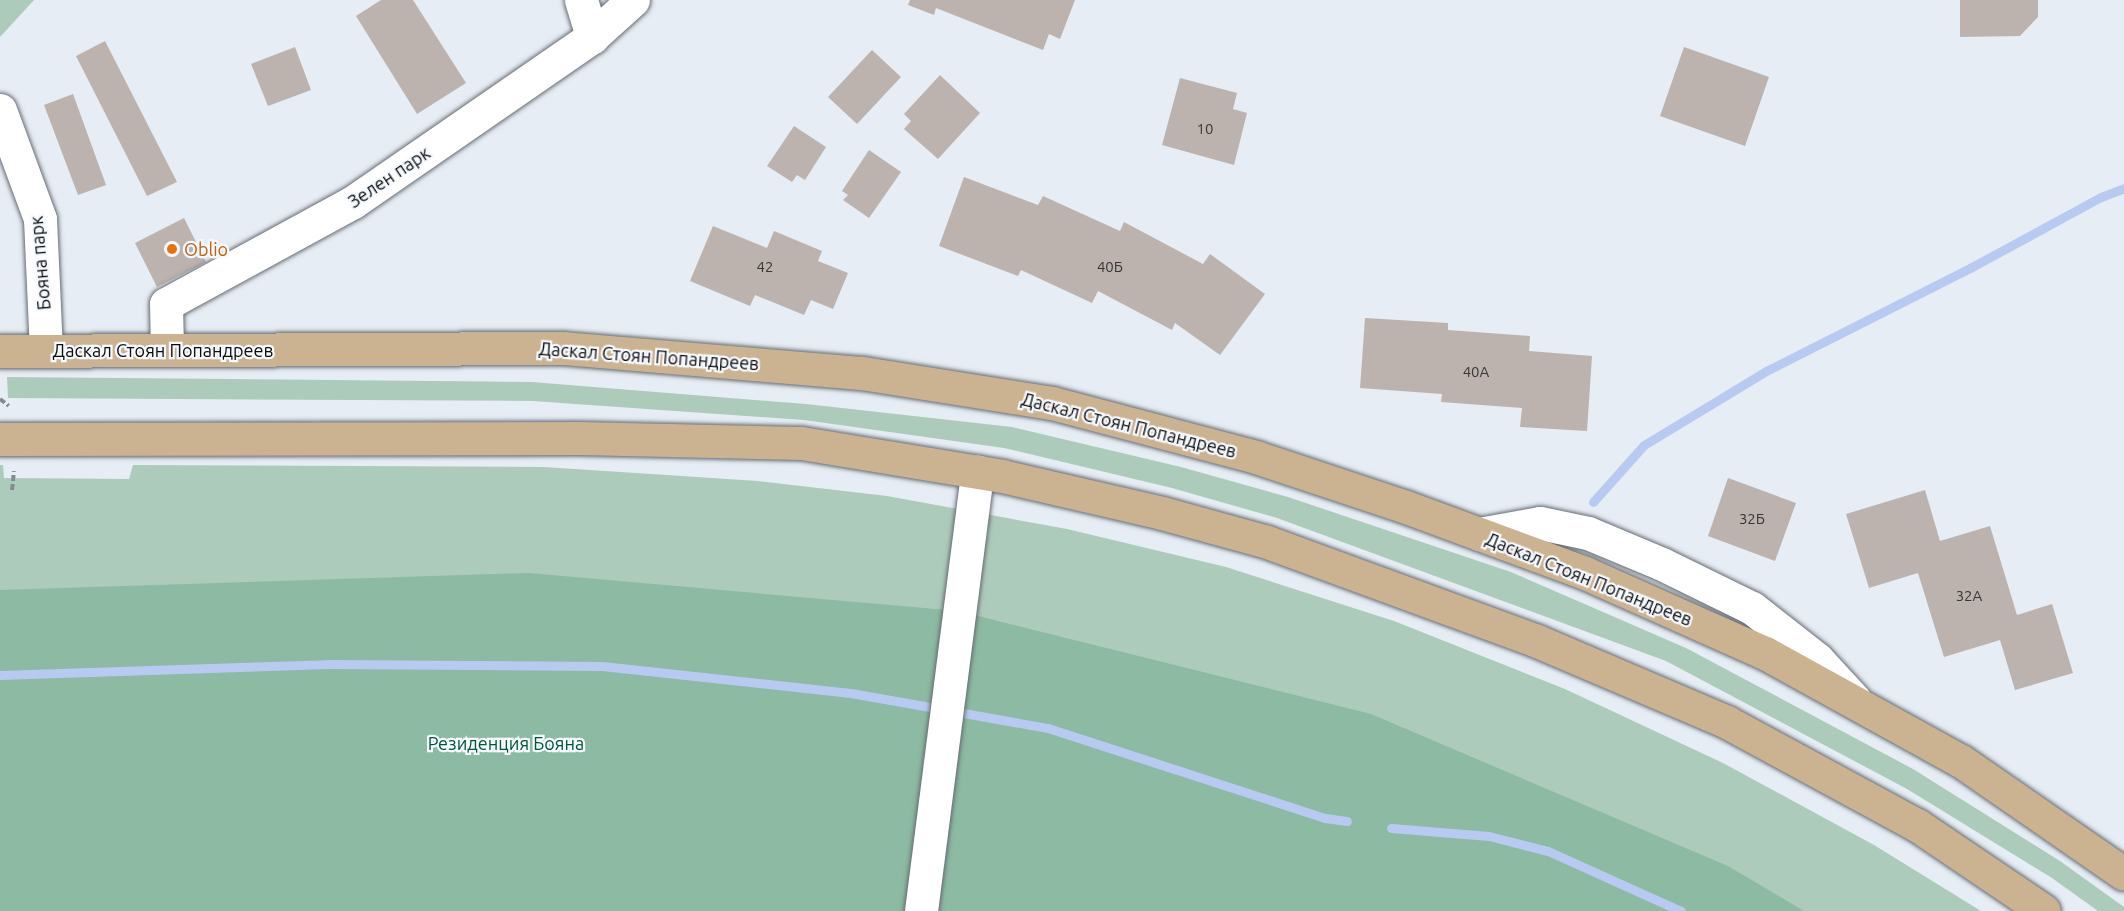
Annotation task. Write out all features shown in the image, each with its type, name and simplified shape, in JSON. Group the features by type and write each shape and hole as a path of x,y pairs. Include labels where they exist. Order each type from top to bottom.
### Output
{"main road":[{"name":"Даскал Стоян Попандреев","path":"0,351 563,348 862,373 1052,403 1256,457 1585,573 1765,653 1961,761 2124,874"},
{"path":"7,451 579,438 801,443 977,472 1162,513 1267,542 1537,641 1727,722 1917,825 2044,911"}],"street":[{"path":"581,0 592,37"},
{"name":"Зелен парк","path":"167,350 166,304 353,202 592,37 633,0"},
{"name":"Бояна парк","path":"0,110 40,219 46,350"},
{"path":"921,911 977,472"}],"path":[{"path":"7,451 12,489"}],"green space":[{"path":"0,0 34,0 0,37"},
{"path":"7,377 532,382 806,404 1012,427 1181,467 1288,497 1511,572 1686,648 1913,769 2060,861 2124,907 2124,911 2098,911 2052,878 1907,789 1666,661 1277,518 1172,488 1004,448 804,420 533,401 8,398"},
{"name":"Резиденция Бояна","path":"0,465 3,465 4,478 129,479 133,465 544,467 758,481 887,496 1067,529 1226,567 1394,621 1565,689 1723,763 1874,845 1981,911 0,911"},
{"name":"Резиденция Бояна","path":"529,573 958,611 1371,714 1728,866 1804,911 0,911 0,590"}],"building":[{"path":"381,0 413,0 466,83 417,114 356,16"},
{"path":"910,0 1075,0 1060,39 1049,34 1043,50 936,8 934,15 908,5"},
{"path":"1960,0 2038,0 2038,17 2020,36 1960,37"},
{"path":"105,41 177,182 147,196 76,56"},
{"path":"295,47 311,90 268,106 251,64"},
{"path":"1684,47 1769,77 1745,146 1660,116"},
{"path":"872,50 901,77 857,124 828,97"},
{"path":"940,75 980,113 938,159 904,129 911,121 904,114"},
{"path":"1180,78 1237,93 1233,109 1247,113 1234,165 1162,145"},
{"path":"73,94 106,185 78,195 44,105"},
{"path":"794,126 826,147 805,180 797,175 792,182 767,166"},
{"path":"869,150 901,172 869,218 843,200 848,195 842,191"},
{"path":"964,177 1038,205 1043,196 1120,231 1124,222 1203,264 1210,254 1265,294 1220,355 1175,323 1172,330 1098,291 1092,303 1021,270 1018,276 939,246"},
{"path":"184,218 206,262 157,287 135,243"},
{"path":"713,226 767,248 774,231 822,251 818,261 848,273 833,309 811,300 804,315 755,295 750,306 690,281"},
{"path":"1365,318 1448,323 1448,330 1530,336 1529,351 1592,356 1587,431 1520,427 1522,408 1441,402 1442,394 1360,388"},
{"path":"1728,478 1796,503 1775,561 1708,536"},
{"path":"1925,490 1940,541 1990,526 2017,615 2052,604 2073,673 2015,690 2000,640 1944,657 1918,573 1869,588 1846,514"}],"waterway":[{"path":"1593,502 1644,445 1766,371 1970,268 2101,197 2124,188"},
{"path":"0,675 328,664 602,666 851,693 1048,728 1325,818 1347,821"},
{"path":"1391,828 1489,836 1548,851 1681,911"}],"place":[{"name":"Oblio","path":"172,249"}]}
